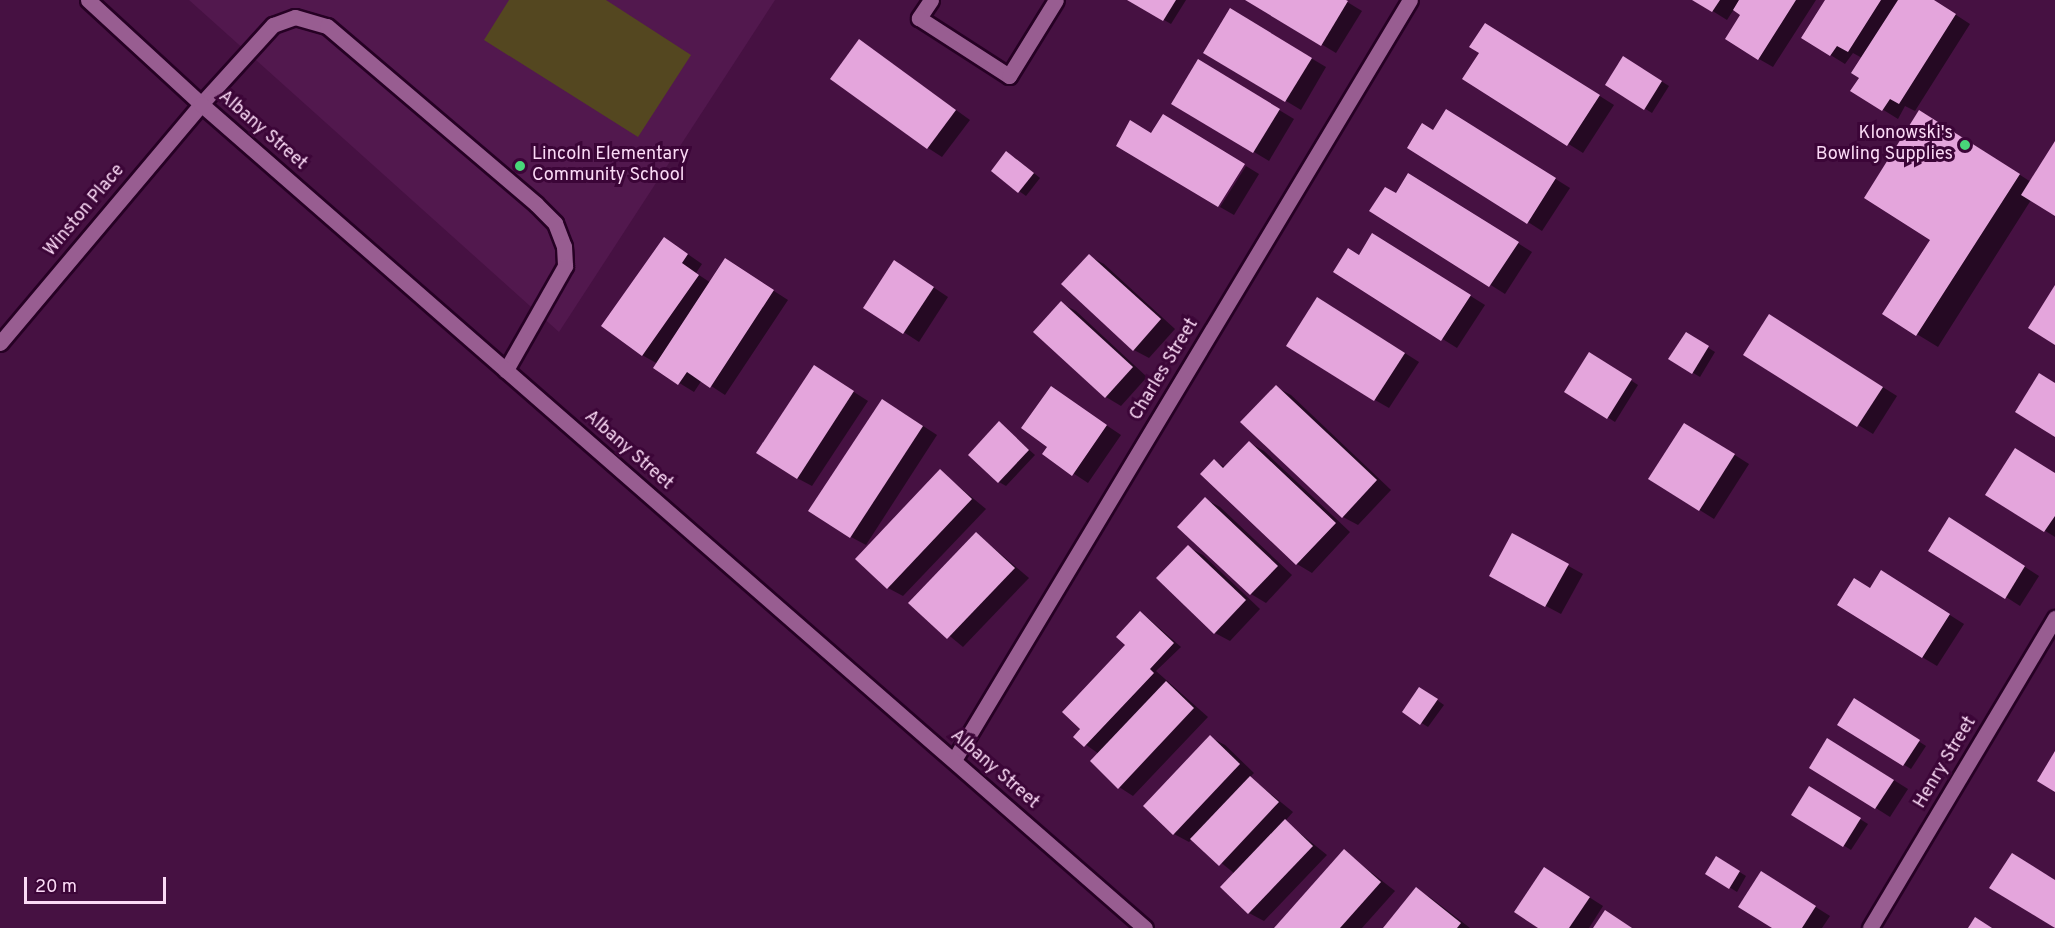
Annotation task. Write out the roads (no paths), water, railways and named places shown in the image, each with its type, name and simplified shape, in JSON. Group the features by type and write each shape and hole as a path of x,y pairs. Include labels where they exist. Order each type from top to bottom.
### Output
{"street":[{"name":"Albany Street","path":"88,0 201,104 1145,928"},
{"path":"931,0 919,18 1009,76 1056,0"},
{"name":"Charles Street","path":"954,760 1410,0"},
{"name":"Winston Place","path":"0,344 201,104 273,25 296,17 327,26 536,204 555,223 564,246 565,266 506,370"},
{"name":"Henry Street","path":"1870,928 2055,618"}],"place":[{"name":"Klonowski's Bowling Supplies","path":"1965,145"},
{"name":"Lincoln Elementary Community School","path":"520,166"}]}
